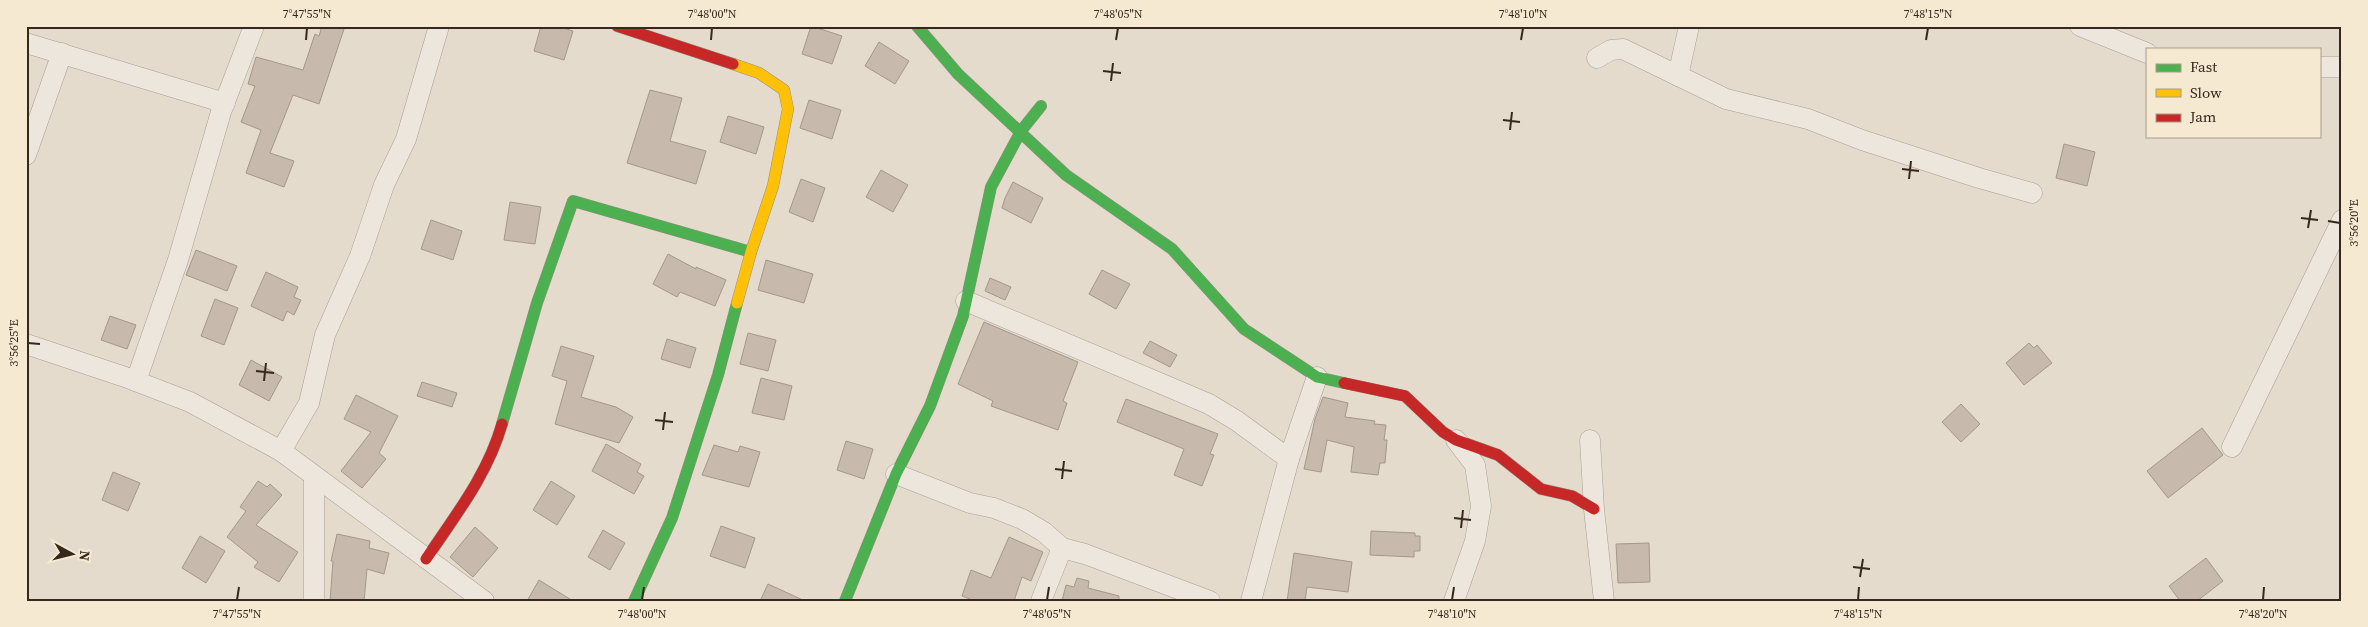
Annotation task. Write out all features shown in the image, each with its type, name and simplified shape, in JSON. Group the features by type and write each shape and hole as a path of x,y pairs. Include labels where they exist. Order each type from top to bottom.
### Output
{"street":[{"path":"136,381 178,260 225,102 254,26"},
{"path":"280,451 309,403 325,335 360,256 384,185 406,139 439,26"},
{"path":"617,26 759,73 784,90 788,108 773,186 751,252 718,374 672,518 634,601"},
{"path":"917,26 958,74 1066,175 1172,249 1244,329 1317,377 1405,396 1442,432 1456,440 1498,455 1541,489 1572,496 1594,509"},
{"path":"1678,76 1689,26"},
{"path":"2080,26 2146,53"},
{"path":"26,43 225,102"},
{"path":"1597,58 1611,50 1623,49 1726,99 1808,119 1862,140 1978,178 2032,193"},
{"path":"26,154 62,53"},
{"path":"2320,67 2342,67"},
{"path":"845,601 896,474 930,406 966,302 991,187 1021,131 1040,106"},
{"path":"426,559 470,493 497,442 537,303 573,200 751,252"},
{"path":"2232,447 2342,220"},
{"path":"966,302 1209,404 1237,420 1290,459"},
{"path":"26,344 136,381 190,402 280,451 484,601"},
{"path":"1250,601 1290,459 1317,377"},
{"path":"1454,601 1475,540 1481,506 1475,465 1456,440"},
{"path":"1590,440 1594,509 1604,601"},
{"path":"896,474 970,503 994,508 1022,519 1044,532 1062,548 1085,554 1210,601"},
{"path":"314,476 314,601"},
{"path":"1041,601 1062,548"}],"building":[{"path":"322,26 345,26 319,104 293,95 270,153 294,161 284,187 246,173 261,130 241,122 255,86 248,84 256,57 303,70 315,34 319,36"},
{"path":"541,26 557,26 573,31 564,60 534,51"},
{"path":"811,26 842,36 832,64 802,54"},
{"path":"879,42 909,61 895,84 865,66"},
{"path":"650,90 682,98 670,141 706,151 696,184 627,163"},
{"path":"809,100 841,110 832,139 800,128"},
{"path":"728,116 764,127 756,154 720,142"},
{"path":"2064,144 2095,152 2087,186 2056,178"},
{"path":"881,170 908,185 893,212 866,197"},
{"path":"801,179 825,188 813,222 789,212"},
{"path":"1013,182 1043,198 1031,223 1002,208"},
{"path":"510,202 541,207 535,244 504,240"},
{"path":"431,220 462,231 453,260 421,249"},
{"path":"196,250 237,266 227,291 186,275"},
{"path":"668,254 696,269 696,267 726,280 715,306 680,292 677,297 653,284"},
{"path":"766,260 813,274 804,303 758,290"},
{"path":"1102,270 1130,284 1116,309 1089,294"},
{"path":"266,272 298,287 294,297 301,300 294,315 287,311 283,321 251,306"},
{"path":"990,278 1011,287 1005,300 985,291"},
{"path":"215,299 238,308 224,345 201,336"},
{"path":"110,316 136,325 127,349 101,340"},
{"path":"984,322 1078,362 1063,401 1067,403 1058,430 991,406 993,401 958,384"},
{"path":"748,333 776,340 768,371 740,364"},
{"path":"667,339 696,348 690,368 661,359"},
{"path":"1150,341 1177,355 1170,367 1143,353"},
{"path":"2029,343 2034,348 2037,345 2052,363 2024,385 2006,363"},
{"path":"561,346 594,356 581,397 616,407 633,417 619,443 555,424 567,381 552,376"},
{"path":"251,360 282,377 269,401 239,385"},
{"path":"761,378 792,386 784,420 752,413"},
{"path":"422,382 457,393 452,407 417,396"},
{"path":"356,395 398,416 379,453 386,459 362,488 341,471 371,432 344,419"},
{"path":"1323,397 1348,403 1345,417 1375,421 1374,424 1386,425 1384,440 1387,440 1385,463 1380,463 1378,475 1351,472 1354,447 1327,440 1321,472 1304,469 1315,419"},
{"path":"1126,399 1218,434 1210,454 1214,455 1202,486 1174,475 1184,449 1117,422"},
{"path":"1961,404 1980,424 1961,442 1942,422"},
{"path":"2202,428 2223,455 2168,498 2147,471"},
{"path":"846,441 873,449 864,479 837,470"},
{"path":"606,444 641,464 637,472 644,476 634,494 592,471"},
{"path":"714,445 738,452 740,446 760,452 749,487 702,475"},
{"path":"113,472 140,483 128,511 102,500"},
{"path":"258,481 267,487 270,484 282,495 256,525 298,552 279,582 254,567 258,562 227,537 246,511 240,507"},
{"path":"551,481 575,496 557,525 533,510"},
{"path":"721,526 755,538 745,568 710,556"},
{"path":"475,527 498,548 473,577 450,557"},
{"path":"603,530 625,543 610,570 588,557"},
{"path":"1371,531 1415,533 1415,536 1420,536 1420,551 1414,551 1414,557 1370,555"},
{"path":"337,534 370,541 369,548 389,553 384,574 367,569 364,601 330,601 333,561 331,561"},
{"path":"200,536 225,551 206,583 182,568"},
{"path":"1009,537 1043,552 1031,581 1022,577 1014,601 975,601 962,596 971,570 991,578"},
{"path":"1649,543 1650,582 1618,583 1616,544"},
{"path":"1294,553 1352,562 1348,592 1307,587 1305,601 1287,601"},
{"path":"2206,558 2223,581 2197,601 2180,601 2169,586"},
{"path":"1077,578 1089,581 1088,588 1119,596 1119,601 1062,601 1066,585 1074,587"},
{"path":"539,580 573,601 527,601"},
{"path":"768,584 805,601 760,601"}],"traffic: fast":[{"path":"917,26 958,74 1066,175 1172,249 1244,329 1317,377 1344,383"},
{"path":"845,601 896,474 930,406 963,316 991,187 1021,131 1041,106"},
{"path":"502,424 537,303 573,201 751,252"},
{"path":"634,601 672,518 718,375 737,303"}],"traffic: slow":[{"path":"733,64 759,73 784,90 788,109 773,186 751,252 737,303"}],"traffic: jam":[{"path":"617,26 733,64"},
{"path":"1344,383 1405,396 1443,432 1456,440 1498,455 1541,489 1572,496 1594,509"},
{"path":"426,559 470,494 488,460 502,424"}]}
